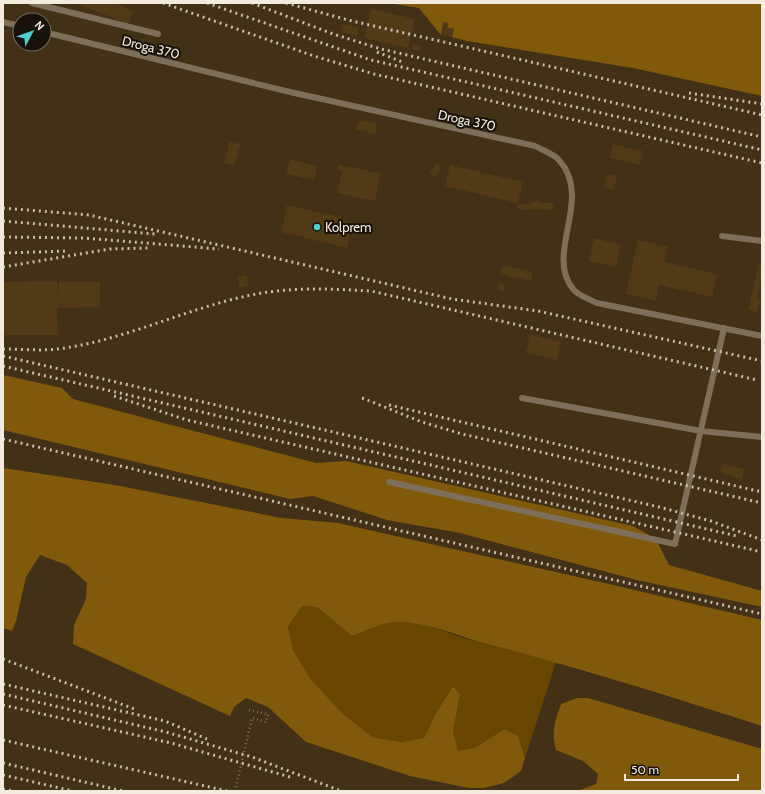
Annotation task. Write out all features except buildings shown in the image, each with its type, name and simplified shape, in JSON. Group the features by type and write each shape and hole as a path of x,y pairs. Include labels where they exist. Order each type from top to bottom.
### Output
{"lane":[{"path":"32,3 158,34"},
{"name":"Droga 370","path":"52,34 290,92 535,146 559,160 571,182 572,207 563,255 565,277 574,291 598,303 762,336"},
{"path":"722,236 762,241"},
{"path":"389,482 675,544 724,328"},
{"path":"522,398 701,430 762,437"}],"path":[{"path":"236,791 252,718 266,722 268,714 248,710"}],"shaded area":[{"path":"3,3 762,3 762,791 3,791"},
{"path":"388,3 762,3 762,96 633,68 467,41 452,37 454,29 447,28 448,24 444,22 441,35 419,8"},
{"path":"3,375 62,388 73,399 316,463 346,461 633,526 656,539 669,565 762,591 762,607 637,580 460,533 387,520 313,496 290,499 3,430"},
{"path":"3,468 115,485 282,518 338,523 762,620 762,726 623,682 420,624 392,622 352,636 317,607 302,606 288,627 293,650 310,678 341,712 372,737 401,742 424,738 435,715 453,686 460,694 453,732 458,751 475,748 504,729 518,736 525,758 521,771 504,783 484,788 469,788 410,776 306,742 268,707 246,698 234,707 230,716 73,644 74,625 86,599 87,583 67,565 40,555 26,577 16,621 12,631 3,628"},
{"path":"302,606 317,607 352,636 380,625 397,621 424,624 463,638 556,662 525,758 518,736 504,729 475,748 458,752 453,732 460,694 453,686 435,715 424,738 401,742 372,737 341,712 310,678 293,650 288,627"},
{"path":"577,698 588,698 762,749 762,791 578,791 596,784 598,774 583,761 556,750 554,738 555,722 561,704"}],"railway":[{"path":"163,3 314,56 374,74 762,163"},
{"path":"207,3 371,60 762,150"},
{"path":"252,3 333,34 381,49 762,137"},
{"path":"286,3 348,20 762,115"},
{"path":"377,52 405,63"},
{"path":"689,93 762,104"},
{"path":"3,208 89,215 452,299 538,311 762,361"},
{"path":"3,221 155,234"},
{"path":"3,237 84,238 219,249"},
{"path":"3,267 110,249 148,248"},
{"path":"3,253 68,251"},
{"path":"3,349 51,350 84,345 236,298 262,293 303,289 371,291 757,380"},
{"path":"3,356 659,507 711,521 762,540"},
{"path":"3,366 737,536"},
{"path":"114,396 187,420 762,552"},
{"path":"362,398 422,422 462,434 762,503"},
{"path":"389,405 762,492"},
{"path":"3,439 762,614"},
{"path":"3,659 137,710"},
{"path":"3,684 165,721 207,739"},
{"path":"3,694 166,732 252,757 341,791"},
{"path":"3,705 171,743 290,777"},
{"path":"3,740 227,791"},
{"path":"3,763 123,791"},
{"path":"3,775 73,791"},
{"path":"3,789 13,791"}],"place":[{"name":"Kolprem","path":"317,227"}]}
